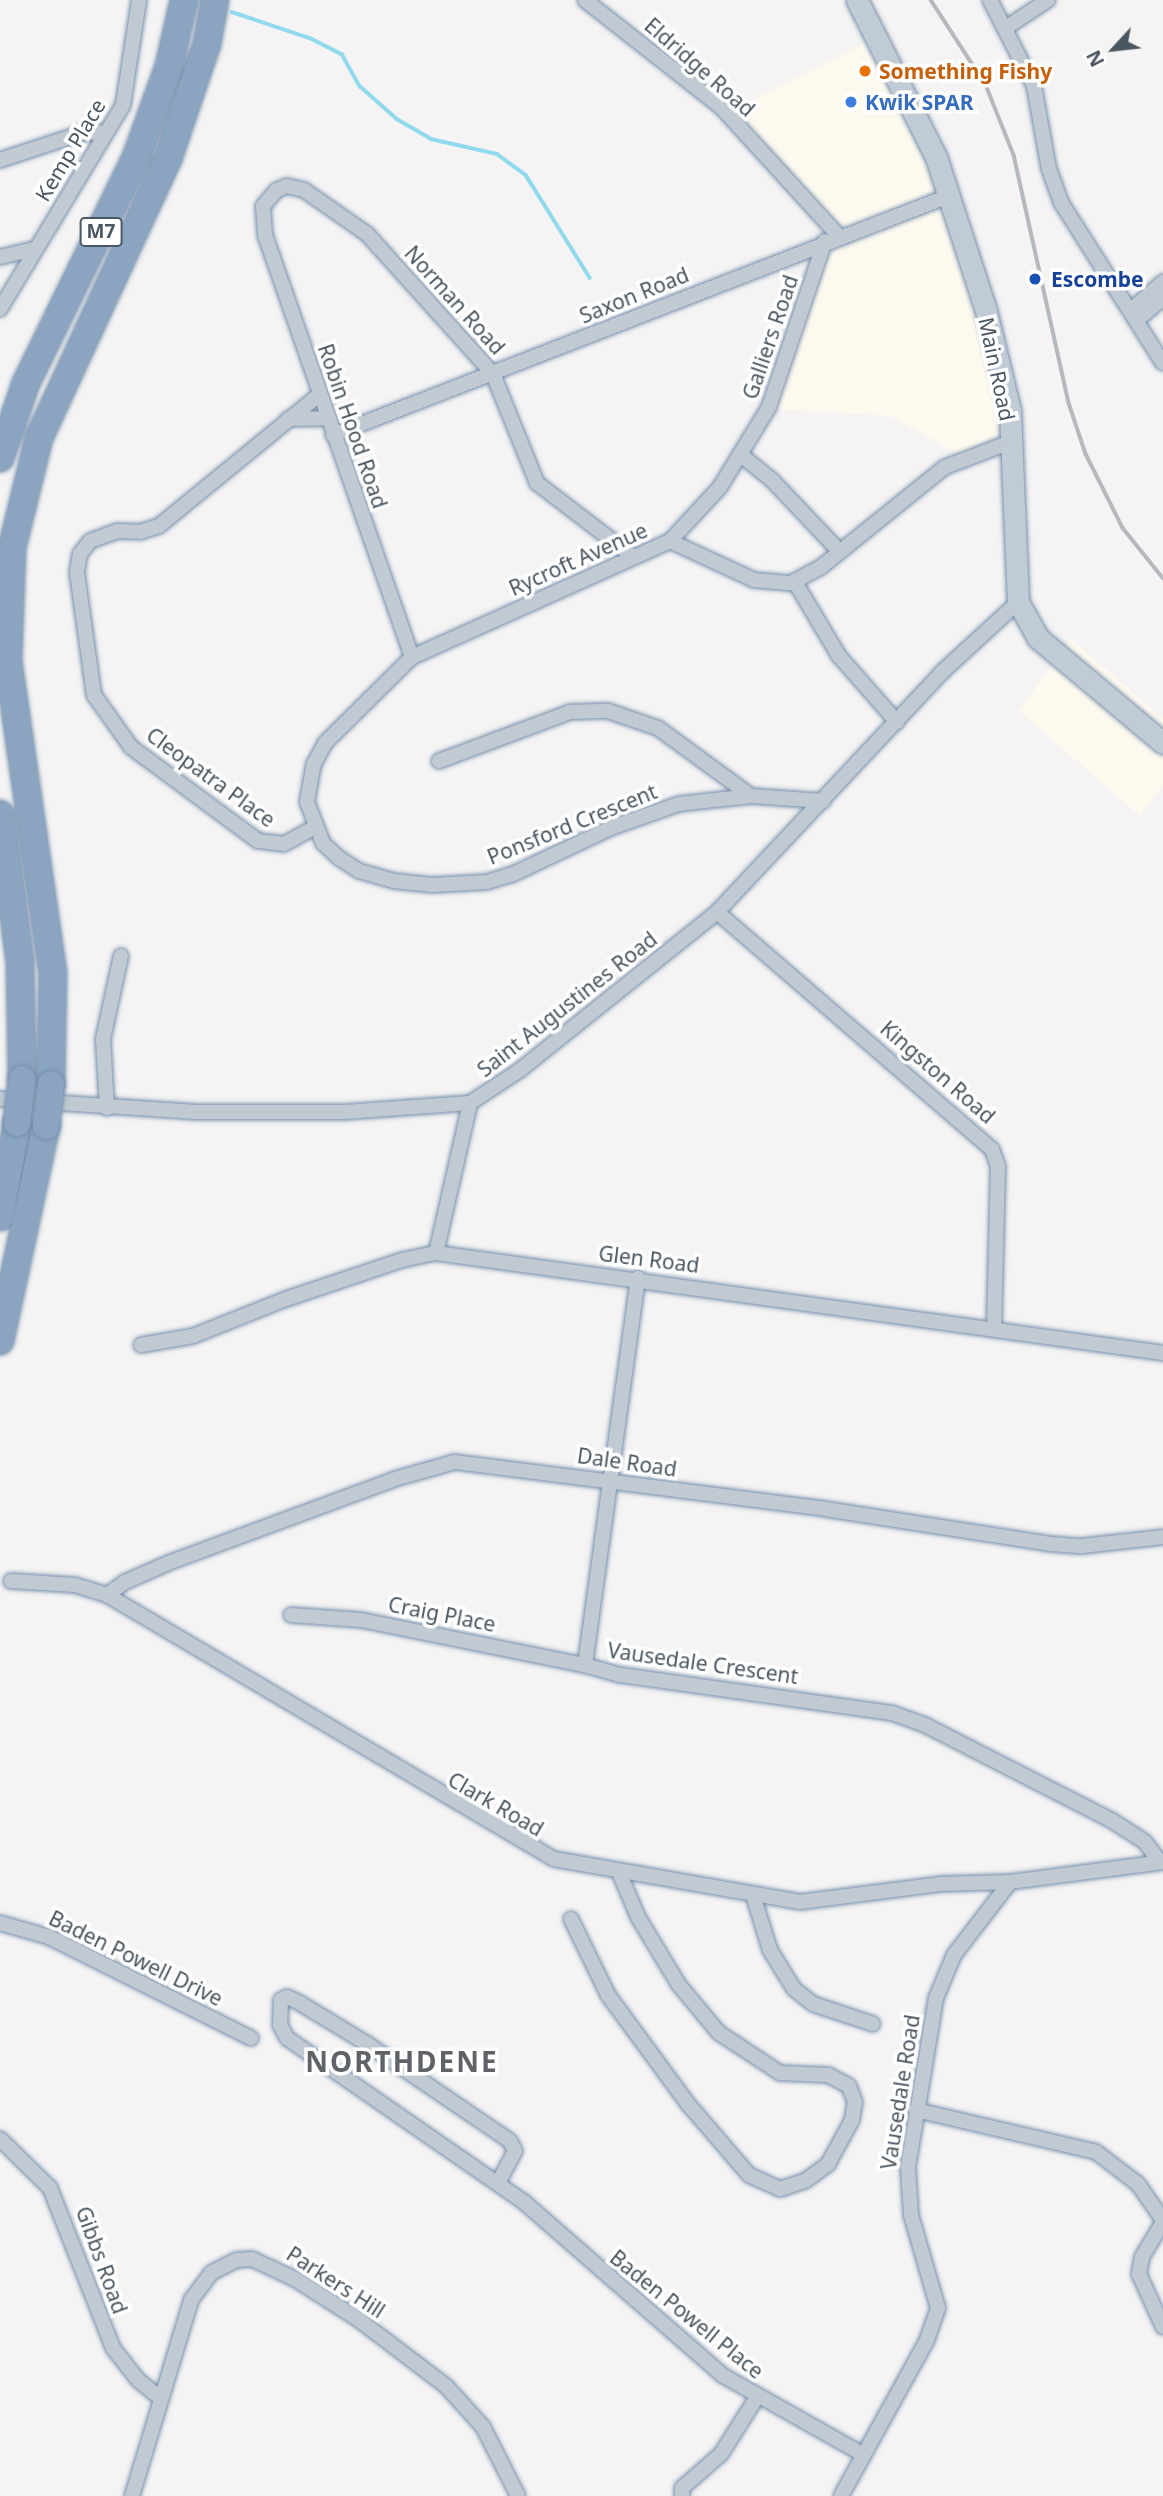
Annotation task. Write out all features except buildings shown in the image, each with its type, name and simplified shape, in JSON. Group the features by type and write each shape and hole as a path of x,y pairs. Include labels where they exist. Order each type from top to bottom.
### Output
{"highway":[{"name":"M7","path":"0,458 26,383 137,155 169,66 184,0"},
{"name":"M7","path":"0,1340 46,1126 51,1084 53,974 8,663 12,548 38,438 168,159 204,55 215,0"},
{"path":"0,814 20,962 22,1079 0,1217"}],"main road":[{"name":"Main Road","path":"857,0 911,103 951,195 1005,383 1018,602 1038,638 1163,743"}],"street":[{"name":"Kemp Place","path":"0,309 123,105 130,79 139,0"},
{"name":"Eldridge Road","path":"585,0 721,107 831,238"},
{"path":"990,0 1007,27 1034,86 1049,169 1062,204 1163,363"},
{"path":"1007,27 1048,0"},
{"path":"0,160 82,133 105,132"},
{"name":"Norman Road","path":"262,206 277,190 296,187 348,219 381,248 493,374 529,473 552,497 632,556"},
{"name":"Saxon Road","path":"333,435 493,374 831,238 951,195"},
{"name":"Robin Hood Road","path":"262,206 265,235 412,657"},
{"name":"Galliers Road","path":"670,541 720,487 741,455 785,373 831,238"},
{"path":"0,258 36,249"},
{"path":"0,258 19,276"},
{"path":"1134,315 1163,282"},
{"path":"1134,315 1163,298"},
{"path":"287,419 319,396"},
{"path":"287,419 327,418"},
{"name":"Cleopatra Place","path":"287,419 159,526 140,532 117,531 90,541 80,554 77,572 94,695 113,726 158,768 258,841 284,844 315,827"},
{"path":"897,722 839,656 795,582 958,459 1010,442"},
{"path":"741,455 771,479 839,551"},
{"name":"Rycroft Avenue","path":"315,827 307,802 310,780 325,743 412,657 670,541 754,580 795,582"},
{"name":"Saint Augustines Road","path":"0,1099 107,1108 345,1112 470,1103 520,1070 718,912 978,635 1018,602"},
{"path":"439,761 570,712 608,711 658,728 751,796"},
{"name":"Ponsford Crescent","path":"315,827 323,843 359,871 394,881 461,884 487,881 537,866 659,810 751,796 823,801"},
{"name":"Kingston Road","path":"718,912 992,1149 998,1166 994,1328"},
{"path":"107,1108 103,1040 121,956"},
{"path":"436,1253 470,1103"},
{"name":"Glen Road","path":"141,1345 193,1336 312,1290 436,1253 638,1278 1163,1353"},
{"name":"Vausedale Crescent","path":"638,1278 585,1665 621,1675 892,1713 927,1726 1111,1820 1145,1842 1161,1862"},
{"name":"Dale Road","path":"107,1595 125,1582 168,1563 436,1466 479,1464 1049,1544 1083,1546 1163,1538"},
{"name":"Clark Road","path":"11,1581 75,1585 107,1595 537,1852 573,1865 753,1895 822,1902 940,1884 1010,1882"},
{"name":"Craig Place","path":"291,1615 361,1620 585,1665"},
{"path":"1010,1882 1161,1862"},
{"path":"571,1919 608,1995 736,2162 762,2185 780,2189 805,2181 828,2164 852,2120 855,2102 849,2086 828,2075 780,2073 719,2033 679,1985 638,1917 619,1872"},
{"name":"Vausedale Road","path":"841,2496 927,2340 938,2308 911,2215 908,2167 916,2110 943,1977 976,1921 1010,1882"},
{"path":"753,1895 769,1951 794,1989 823,2009 873,2024"},
{"name":"Baden Powell Drive","path":"0,1923 49,1937 251,2038"},
{"name":"Baden Powell Place","path":"498,2183 515,2151 510,2141 369,2045 300,2003 287,1997 281,2000 280,2025 287,2038 498,2183 680,2341 757,2397 864,2455"},
{"path":"916,2110 1096,2152 1138,2184 1163,2221 1142,2258 1139,2274 1163,2327"},
{"name":"Gibbs Road","path":"0,2139 50,2188 113,2348 138,2380 160,2398"},
{"name":"Parkers Hill","path":"132,2496 191,2300 201,2282 225,2265 252,2259 277,2269 359,2320 446,2386 483,2427 518,2496"},
{"path":"682,2496 682,2488 721,2454 757,2397"}],"shaded area":[{"path":"868,41 945,206 1005,410 999,434 959,454 890,416 776,409 832,244 734,110"},
{"path":"1071,639 1163,719 1163,785 1140,816 1019,711"}],"waterway":[{"path":"232,12 312,39 342,54 360,86 397,119 431,139 497,154 526,175 590,278"}],"railway":[{"path":"931,0 986,85 1014,155 1069,403 1086,454 1123,528 1163,578"}],"place":[{"name":"Something Fishy","path":"865,71"},
{"name":"Kwik SPAR","path":"851,102"},
{"name":"Escombe","path":"1035,279"}],"district":[{"name":"NORTHDENE","path":"402,2061"}]}
